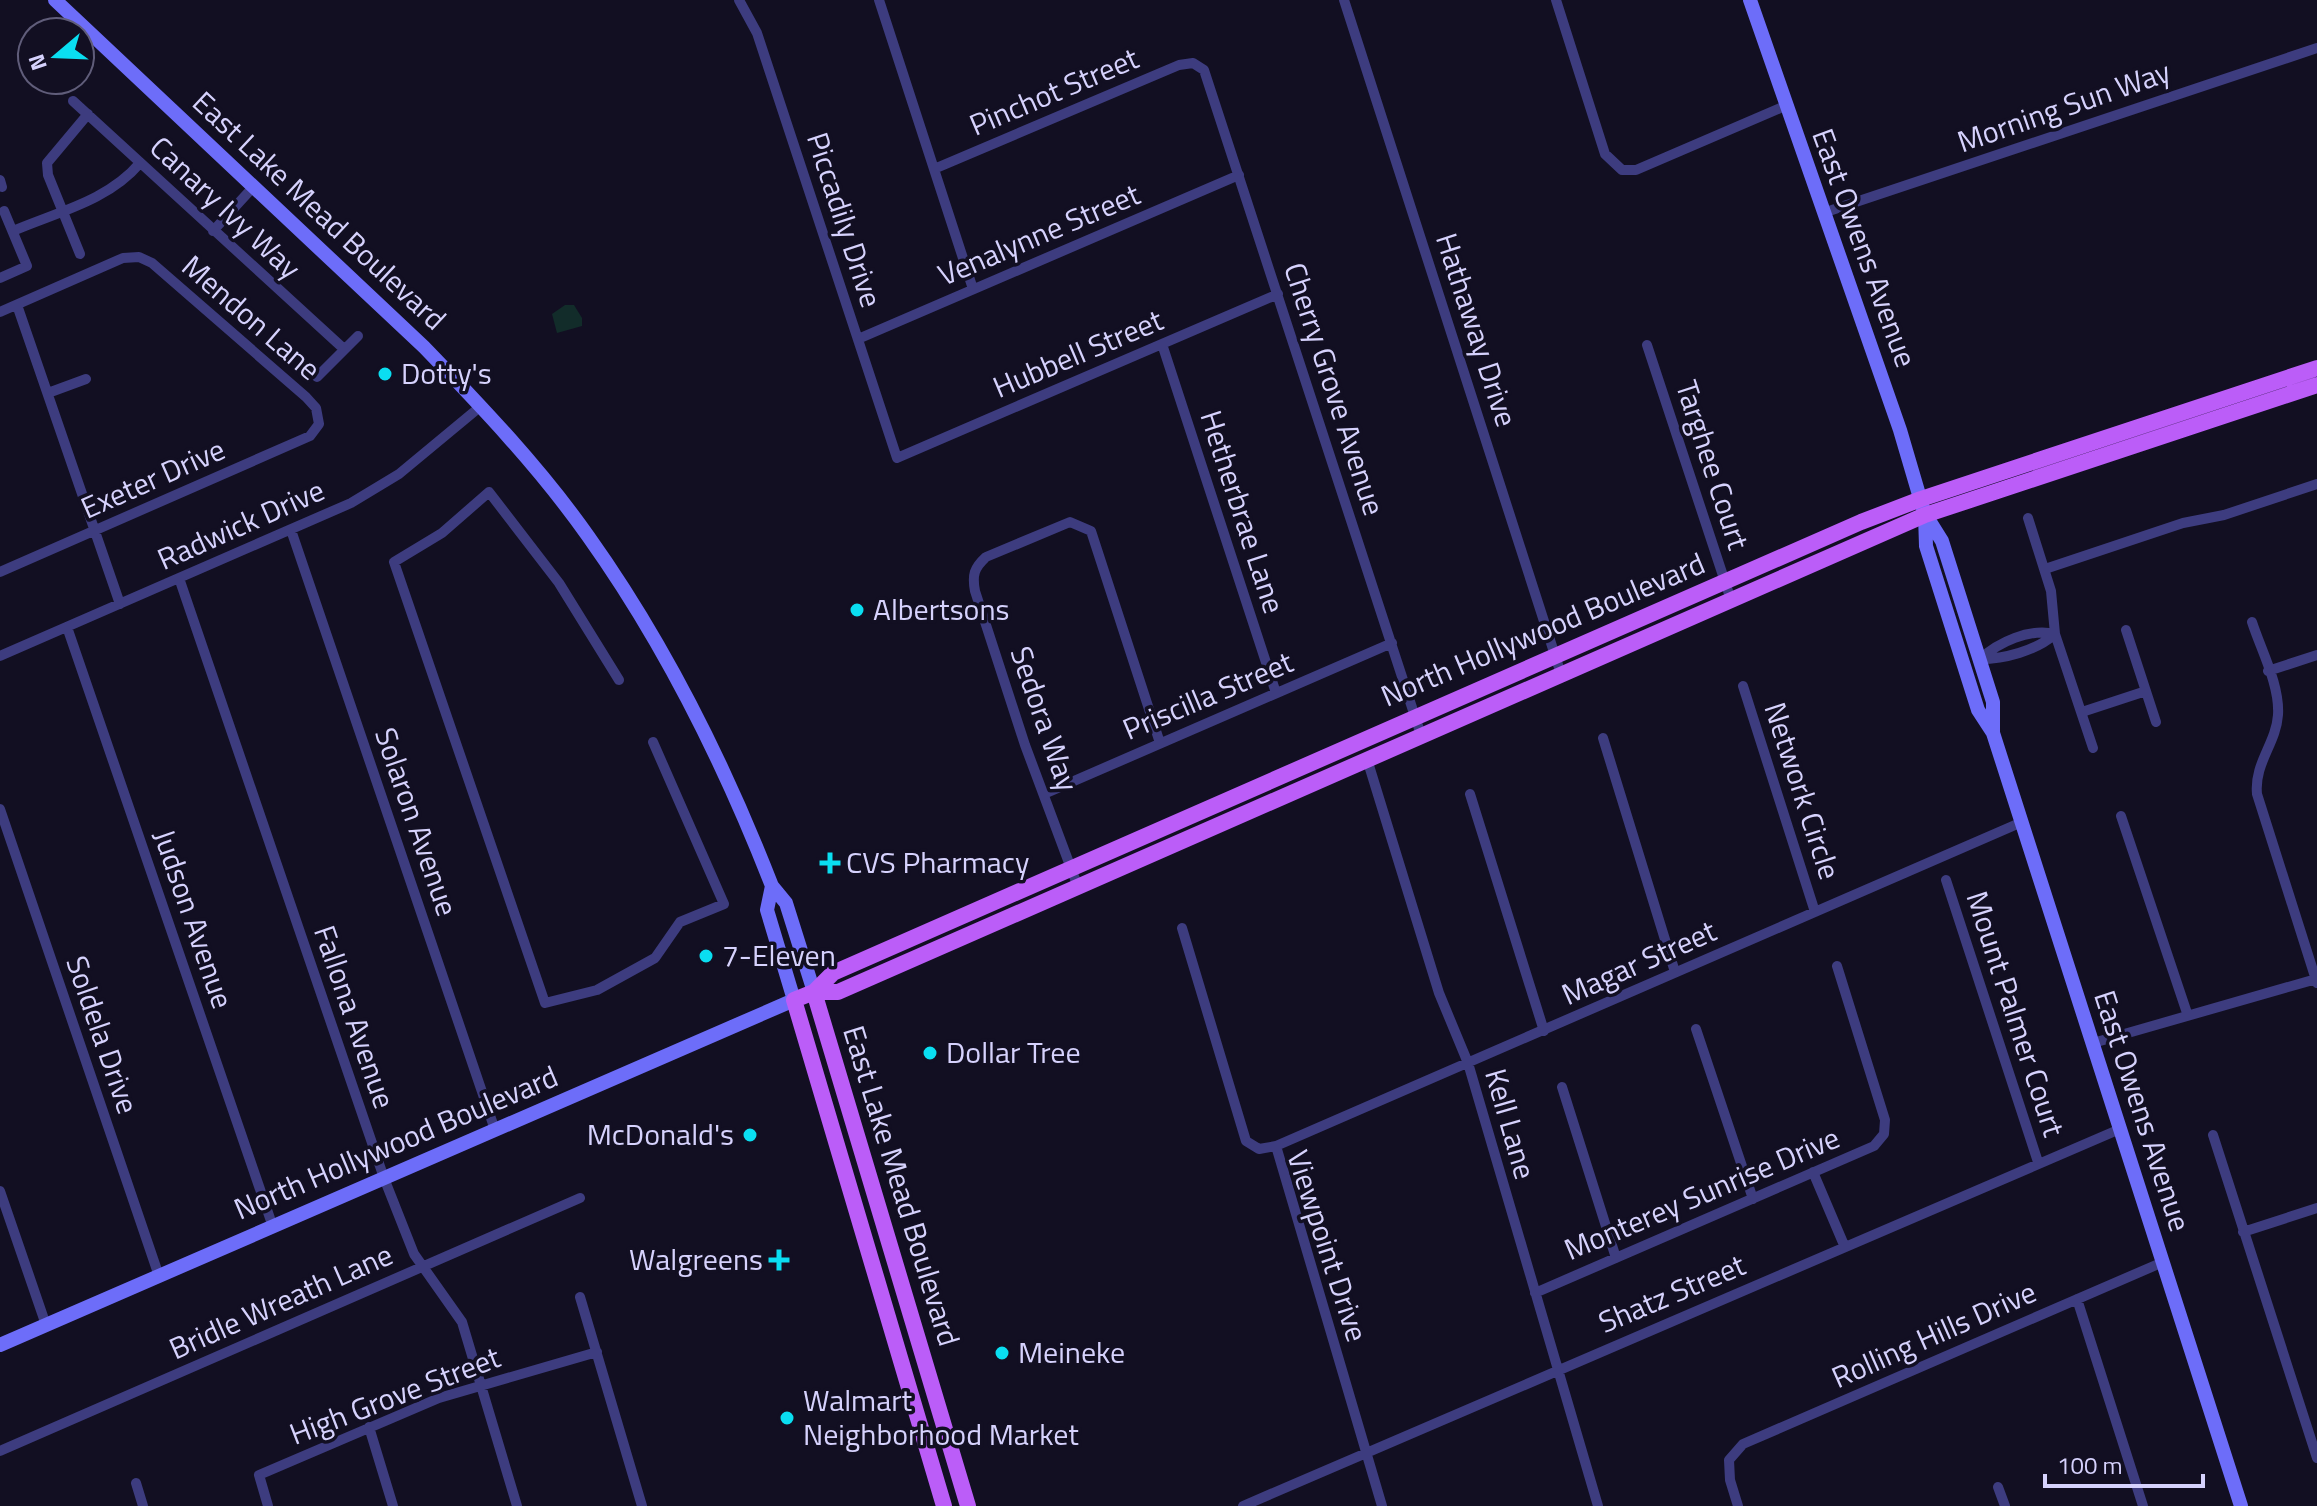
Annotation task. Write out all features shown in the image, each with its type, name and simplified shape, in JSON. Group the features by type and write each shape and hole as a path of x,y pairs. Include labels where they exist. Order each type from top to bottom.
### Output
{"main road":[{"name":"East Lake Mead Boulevard","path":"55,0 254,186 481,406 587,535 649,628 717,758 772,886 786,903 968,1506"},
{"name":"East Owens Avenue","path":"1750,0 1785,106 1826,212 1923,507 1942,541 1993,702 1993,733"},
{"name":"North Hollywood Boulevard","path":"814,992 830,974 1725,582 1923,507 2317,368"},
{"name":"North Hollywood Boulevard","path":"0,1345 794,1000 814,992 838,992 962,938 1731,600 1923,507 2317,385"},
{"name":"East Owens Avenue","path":"1923,507 1926,546 1978,710 1993,733 2241,1506"},
{"name":"East Lake Mead Boulevard","path":"772,886 767,910 944,1506"},
{"path":"954,919 962,938"},
{"path":"850,1188 867,1205 886,1260 896,1268"},
{"path":"894,1336 911,1350 920,1373 928,1375"}],"street":[{"name":"Piccadily Drive","path":"739,0 757,33 897,458"},
{"path":"879,0 973,289"},
{"name":"Hathaway Drive","path":"1344,0 1561,674"},
{"path":"1556,0 1605,154 1622,170 1636,170 1785,106"},
{"name":"Morning Sun Way","path":"1826,212 2317,48"},
{"name":"Pinchot Street","path":"934,169 1179,65 1193,63"},
{"name":"Cherry Grove Avenue","path":"1193,63 1204,70 1421,735"},
{"name":"Canary Ivy Way","path":"73,101 344,349"},
{"path":"80,254 48,175 47,163 59,144 88,114"},
{"path":"13,231 122,184 140,163"},
{"name":"Venalynne Street","path":"858,339 1239,175"},
{"path":"213,231 254,186"},
{"path":"0,278 27,266 4,211"},
{"name":"Mendon Lane","path":"17,305 123,258 139,257 152,263 306,397 316,408 319,424"},
{"name":"Hubbell Street","path":"897,458 1278,294"},
{"path":"0,312 17,305 120,604"},
{"path":"317,377 358,336"},
{"name":"Hetherbrae Lane","path":"1162,344 1276,693"},
{"name":"Targhee Court","path":"1647,345 1731,600"},
{"path":"48,393 86,379"},
{"name":"Radwick Drive","path":"0,656 351,503 399,474 481,406"},
{"name":"Exeter Drive","path":"0,572 310,436 319,424"},
{"path":"2045,569 2183,523 2224,515 2317,484"},
{"path":"619,680 559,583 489,492 442,533 394,562 545,1003 597,990 650,961 680,922 724,904 653,742"},
{"path":"2028,518 2051,591 2055,634 2093,748"},
{"name":"Sedora Way","path":"1078,887 975,591 972,577 977,565 986,557 1070,522 1091,531 1160,743"},
{"name":"Solaron Avenue","path":"291,530 495,1130"},
{"name":"Fallona Avenue","path":"179,578 384,1178 422,1267 462,1322 517,1506"},
{"path":"2093,1043 2187,1013 2316,981 2257,794 2259,764 2278,716 2252,622"},
{"name":"Judson Avenue","path":"67,627 273,1227"},
{"path":"2126,630 2156,722"},
{"path":"1980,659 1999,659 2045,644 2055,634"},
{"name":"Priscilla Street","path":"1044,794 1392,643"},
{"path":"2268,671 2317,655"},
{"name":"Network Circle","path":"1743,686 1815,912"},
{"path":"2082,712 2146,691"},
{"path":"1603,738 1675,972"},
{"name":"Kell Lane","path":"1367,759 1439,993 1468,1063 1598,1506"},
{"path":"1470,794 1544,1031"},
{"name":"Soldela Drive","path":"0,809 159,1276"},
{"path":"2121,816 2187,1013"},
{"name":"Magar Street","path":"1276,1146 2022,822"},
{"name":"Mount Palmer Court","path":"1946,880 2038,1162"},
{"name":"Viewpoint Drive","path":"1182,928 1246,1141 1259,1149 1276,1146 1382,1506"},
{"name":"Monterey Sunrise Drive","path":"1535,1293 1874,1146 1884,1134 1885,1120 1837,966"},
{"path":"1696,1029 1753,1199"},
{"path":"1562,1087 1616,1258"},
{"name":"Shatz Street","path":"1243,1506 1844,1245 2120,1129"},
{"path":"2213,1135 2317,1458"},
{"path":"1813,1172 1844,1245"},
{"path":"0,1191 46,1325"},
{"name":"Bridle Wreath Lane","path":"0,1451 580,1198"},
{"path":"2243,1232 2317,1208"},
{"name":"Rolling Hills Drive","path":"1738,1506 1730,1480 1729,1460 1743,1444 2163,1262"},
{"path":"580,1297 642,1506"},
{"path":"2077,1299 2143,1506"},
{"name":"High Grove Street","path":"268,1506 259,1475 369,1427 481,1384 597,1352"},
{"path":"369,1427 393,1506"},
{"path":"136,1483 143,1506"},
{"path":"1998,1487 2005,1506"}],"green space":[{"path":"565,305 574,305 582,318 582,326 557,333 552,314"}],"place":[{"name":"Dotty's","path":"385,374"},
{"name":"Albertsons","path":"857,610"},
{"name":"CVS Pharmacy","path":"830,863"},
{"name":"7-Eleven","path":"706,956"},
{"name":"Dollar Tree","path":"930,1053"},
{"name":"McDonald's","path":"750,1135"},
{"name":"Walgreens","path":"779,1260"},
{"name":"Meineke","path":"1002,1353"},
{"name":"Walmart Neighborhood Market","path":"787,1418"}]}
